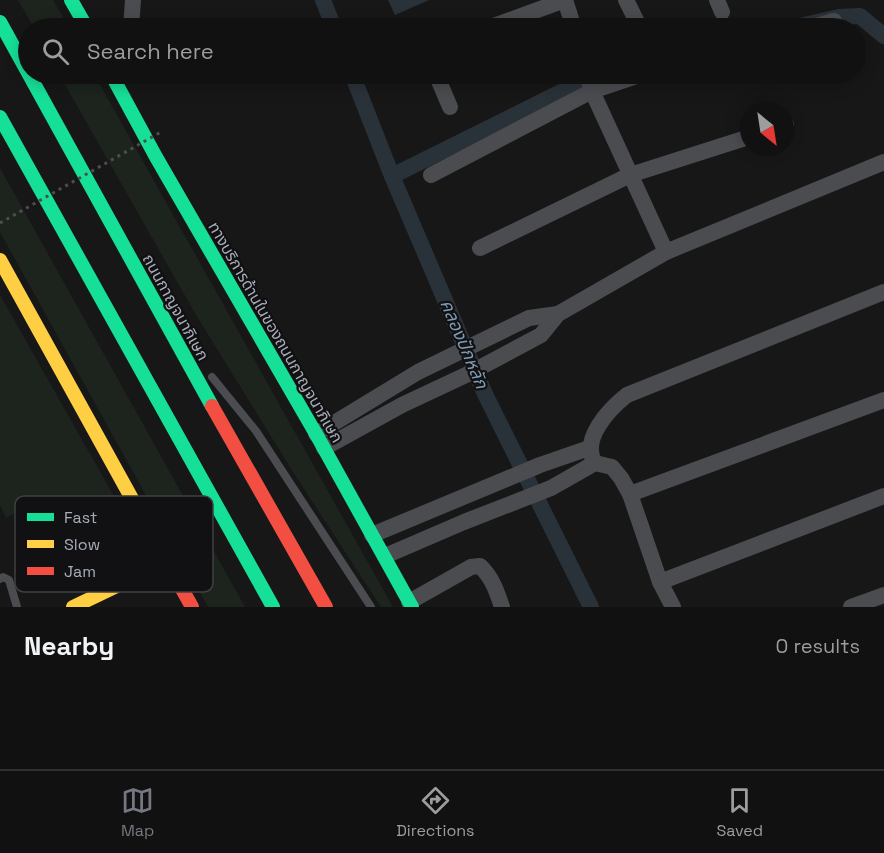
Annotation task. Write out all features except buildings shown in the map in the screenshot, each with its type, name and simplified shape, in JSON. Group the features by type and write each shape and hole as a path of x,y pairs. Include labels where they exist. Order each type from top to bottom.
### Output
{"main road":[{"path":"71,0 81,18"},
{"name":"ถนนกาญจนาภิเษก","path":"0,22 18,55"},
{"name":"ถนนกาญจนาภิเษก","path":"34,84 326,607"},
{"name":"ทางบริการด้านในของถนนกาญจนาภิเษก","path":"116,84 385,556 410,604"},
{"path":"0,117 211,496"},
{"path":"0,260 131,496"},
{"path":"213,499 273,607"},
{"path":"73,607 104,592"},
{"path":"184,592 192,607"}],"street":[{"path":"132,18 133,0"},
{"path":"523,18 565,0 571,18"},
{"path":"626,0 635,18"},
{"path":"440,84 450,107"},
{"path":"430,175 588,84"},
{"path":"590,84 666,252"},
{"path":"480,248 630,175 740,140"},
{"path":"320,441 468,374 541,335 558,315 666,252 884,162"},
{"path":"592,456 591,439 615,405 627,395 884,292"},
{"path":"320,441 418,372 529,318 558,315"},
{"path":"630,494 884,400"},
{"path":"385,556 551,488 592,456"},
{"path":"372,535 540,465 592,456 612,467 630,494 660,582 673,607"},
{"path":"660,582 884,496"},
{"path":"410,604 471,567 480,566 493,582 502,607"},
{"path":"851,607 884,595"}],"lane":[{"path":"162,316 198,360"},
{"path":"205,369 256,430 371,607"},
{"path":"0,579 9,580 18,607"}],"path":[{"path":"0,223 161,132"}],"shaded area":[{"path":"18,0 53,0 63,18 28,18"},
{"path":"388,0 429,0 395,15"},
{"path":"65,84 100,84 393,607 381,607 293,472 196,315"},
{"path":"0,168 183,496 146,496 0,232"},
{"path":"0,295 114,496 15,496 15,513 6,518 0,505"},
{"path":"213,550 245,607 208,607 200,592 213,592"}],"waterway":[{"name":"คลองปักหลัก","path":"323,0 330,18"},
{"path":"835,18 860,16 862,18"},
{"path":"866,21 884,36"},
{"name":"คลองปักหลัก","path":"356,84 392,176 485,394 591,607"},
{"path":"392,176 579,84"}],"traffic: fast":[{"path":"71,0 81,18"},
{"path":"0,22 18,55"},
{"path":"34,84 212,406"},
{"path":"116,84 412,607"},
{"path":"0,117 211,496"},
{"path":"213,499 273,607"}],"traffic: slow":[{"path":"0,260 130,496"},
{"path":"73,607 104,592"}],"traffic: jam":[{"path":"212,406 326,607"},
{"path":"184,592 192,607"}]}
